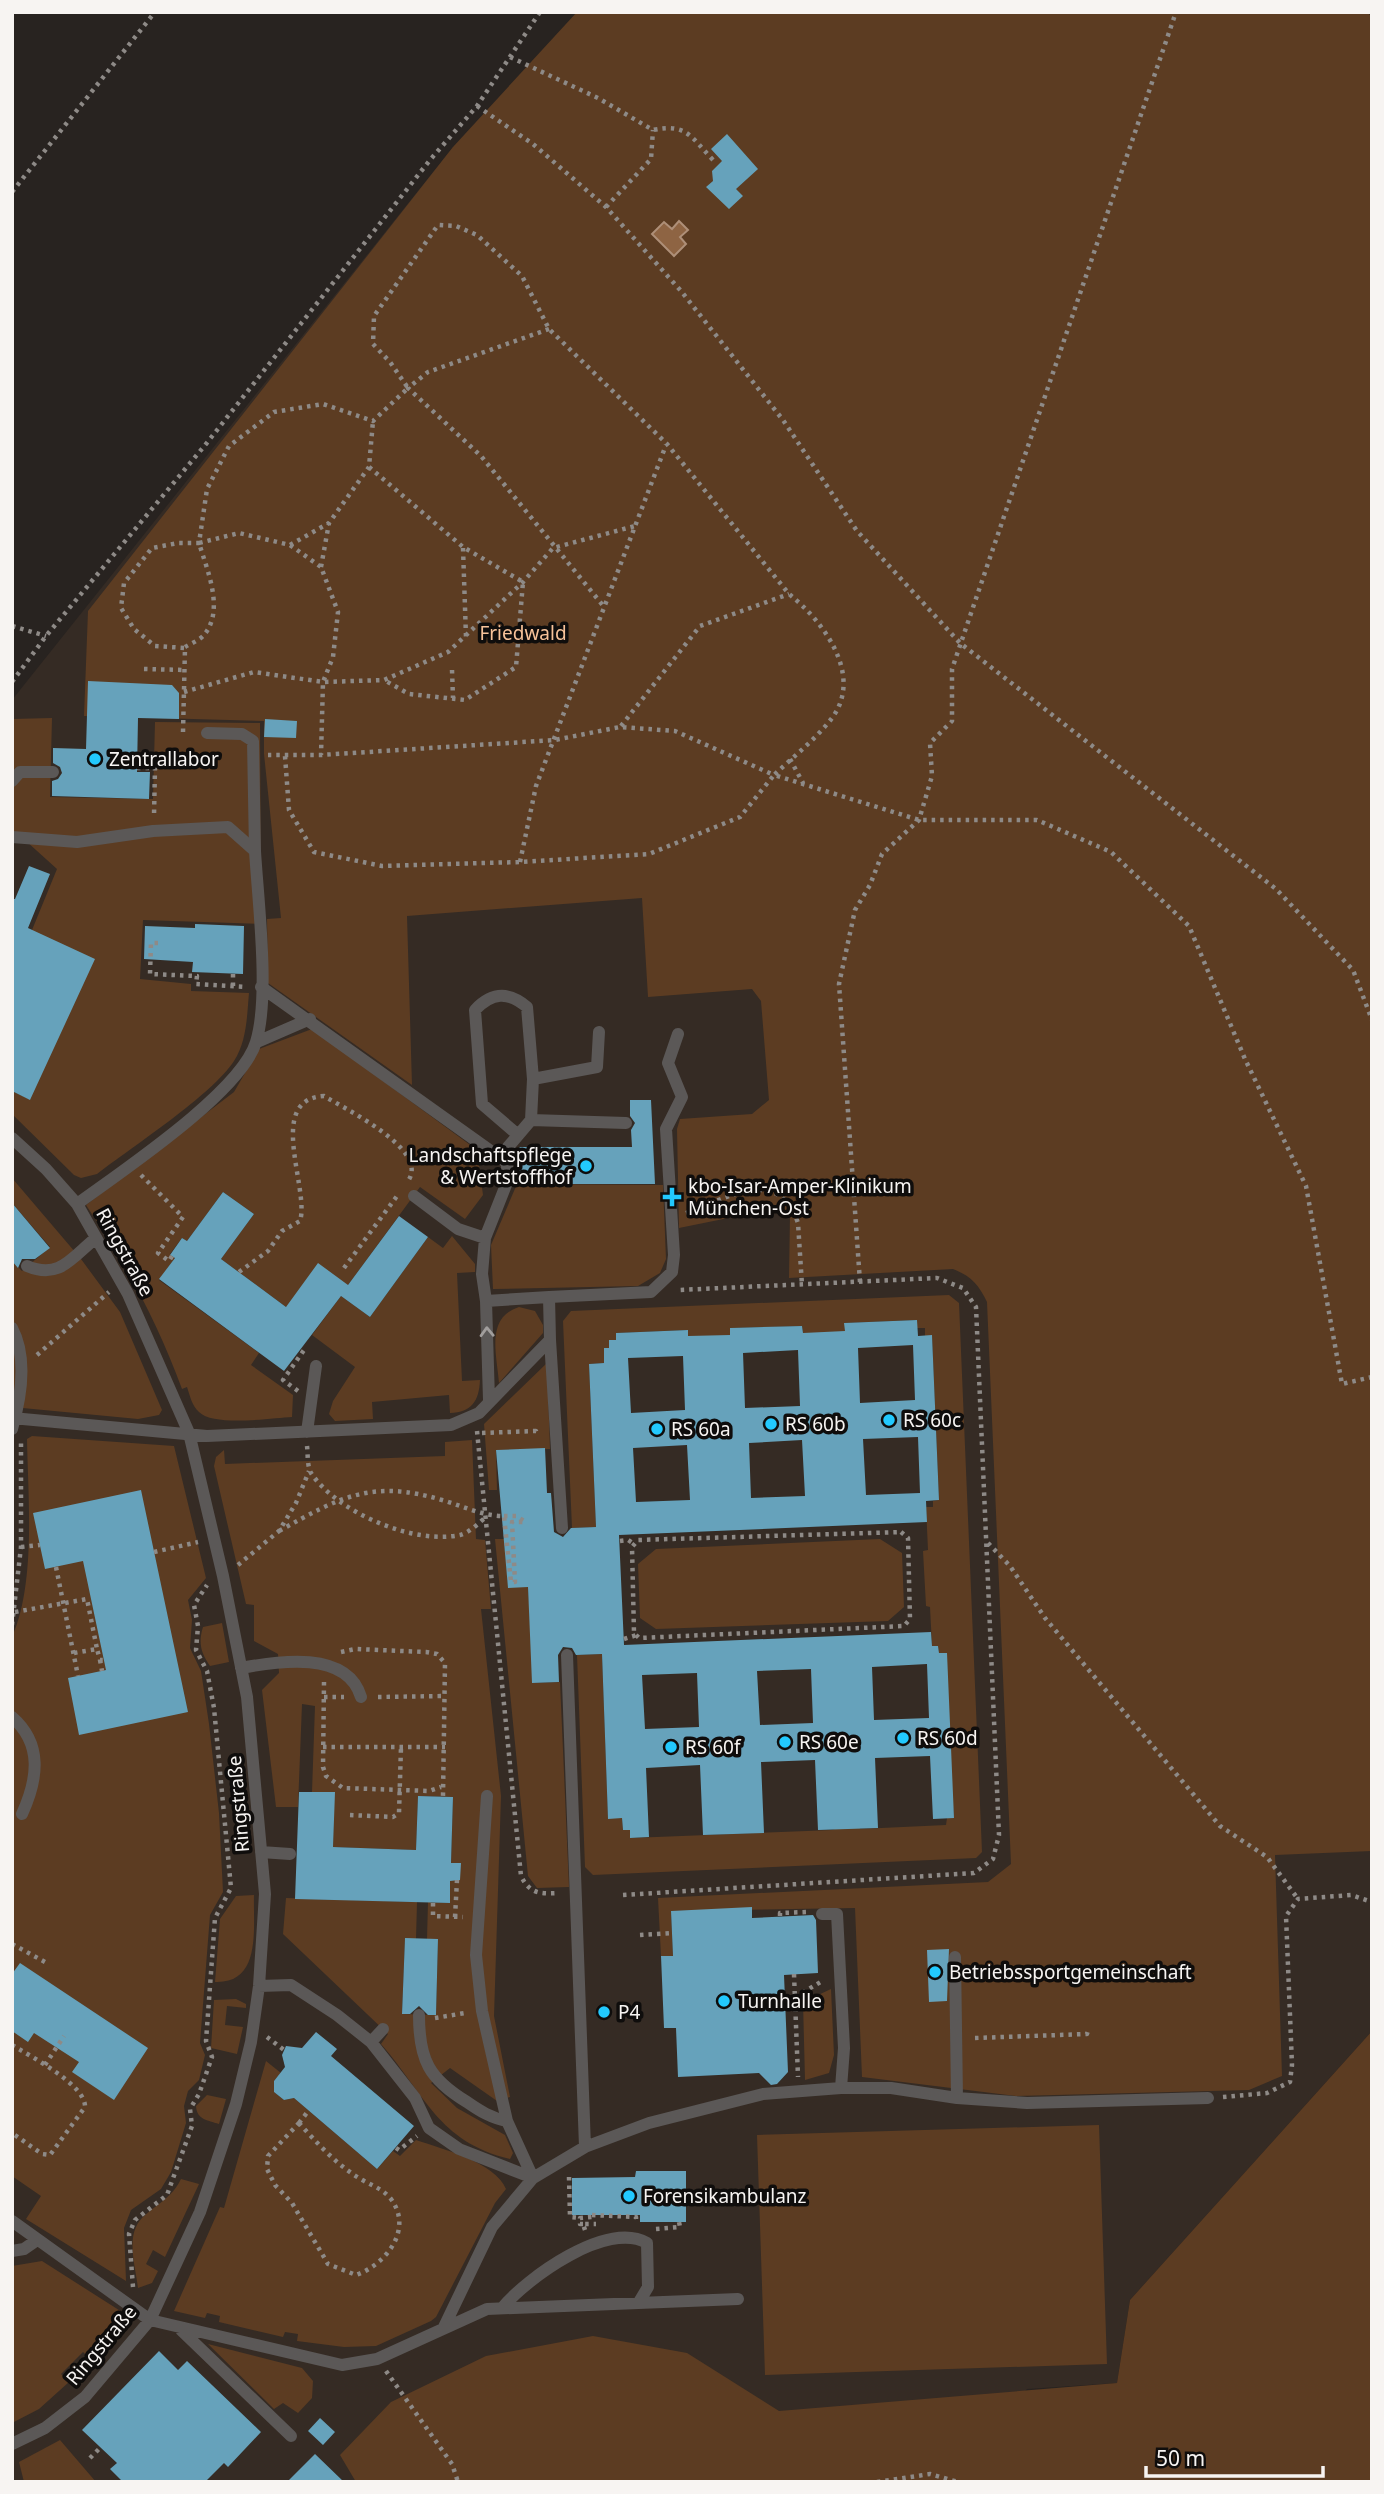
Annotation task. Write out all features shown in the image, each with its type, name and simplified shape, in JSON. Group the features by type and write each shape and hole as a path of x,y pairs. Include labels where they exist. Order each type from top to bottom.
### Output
{"lane":[{"path":"77,1204 222,1093 246,1066 257,1042 261,987 256,755 253,741 242,734 207,733"},
{"path":"12,781 20,772 52,772"},
{"path":"12,836 78,842 153,831 228,827 256,851"},
{"path":"261,987 310,1019 506,1162"},
{"path":"489,1400 486,1301 482,1274 485,1238 506,1185 508,1147 531,1120 533,1079 527,1007 515,997 501,994 486,999 475,1010 482,1104 517,1134"},
{"path":"257,1042 310,1019"},
{"path":"533,1079 597,1067 599,1032"},
{"path":"486,1301 650,1292 671,1272 666,1129 682,1097 668,1063 678,1034"},
{"path":"531,1120 626,1123"},
{"name":"Ringstraße","path":"12,1138 46,1169 77,1204 128,1294 189,1433 247,1697 265,1894 259,1986 251,2042 236,2104 200,2212 150,2320 85,2397 45,2428 12,2444"},
{"path":"414,1196 458,1229 485,1238"},
{"path":"27,1266 41,1272 63,1267 96,1238"},
{"path":"549,1297 562,1528"},
{"path":"12,1328 19,1342 23,1365 13,1422 207,1436 451,1425 479,1413 550,1340"},
{"path":"307,1432 316,1366"},
{"path":"567,1655 585,2147"},
{"path":"241,1668 279,1663 327,1665 339,1669 350,1679 361,1697"},
{"path":"12,1717 28,1731 34,1761 34,1787 22,1814"},
{"path":"487,1796 482,1900 477,1917 476,1955 482,2011 507,2121 533,2178"},
{"path":"261,1852 290,1854"},
{"path":"822,1914 837,1914 844,2048 841,2088"},
{"path":"955,1957 957,2098"},
{"path":"259,1986 290,1985 337,2015 371,2042 415,2098 429,2128 459,2149 533,2178"},
{"path":"419,2015 420,2040 425,2063 436,2080 493,2118 507,2121"},
{"path":"371,2042 383,2029"},
{"path":"443,2329 492,2227 533,2178 585,2147 649,2123 722,2103 841,2088 891,2088 957,2098 1027,2103 1208,2098"},
{"path":"12,2221 150,2320 342,2365 377,2359 487,2309 738,2300"},
{"path":"502,2308 519,2288 589,2245 602,2241 641,2239 647,2243 648,2287 639,2302"},
{"path":"12,2251 24,2249 37,2240"},
{"path":"181,2329 291,2437"}],"path":[{"path":"12,192 155,12"},
{"path":"12,682 46,636 198,454 430,160 477,106 540,12"},
{"path":"860,1282 839,984 855,910 870,885 882,854 919,820 932,776 930,743 952,721 952,669 960,643 1177,12"},
{"path":"510,57 598,98 653,131 672,126 685,130 713,160"},
{"path":"477,106 533,144 606,207 681,291 783,420 857,531 960,643 1276,888 1353,970 1372,1020"},
{"path":"606,207 651,159 653,131"},
{"path":"285,756 289,810 314,852 382,866 520,862 649,854 740,817 774,775 832,717 845,689 835,647 807,609 789,594 667,444 549,329 522,276 477,235 456,226 439,225 374,316 373,344 408,388 481,456 553,548 605,608"},
{"path":"290,545 329,523 369,467 373,421 408,388 428,372 549,329"},
{"path":"321,567 290,545 239,533 199,543 178,543 152,548 124,583 121,608 134,629 155,646 185,648 204,635 214,611 212,591 199,543 207,489 229,446 274,412 323,404 373,421"},
{"path":"520,862 536,786 667,444"},
{"path":"369,467 463,547 523,582"},
{"path":"321,755 323,682 333,657 338,612 321,567 329,523"},
{"path":"184,692 254,672 323,682 384,680 448,652 523,582 553,548 635,526"},
{"path":"463,547 466,637"},
{"path":"384,680 409,694 465,699 516,667 523,582"},
{"path":"620,727 700,626 789,594"},
{"path":"12,626 46,636"},
{"path":"183,732 185,648"},
{"path":"144,669 185,670"},
{"path":"453,670 453,698"},
{"path":"256,755 321,755 555,740 620,727 675,731 774,775 919,820 1037,820 1111,852 1189,926 1245,1059 1306,1186 1342,1384 1372,1377"},
{"path":"790,759 803,784"},
{"path":"137,768 155,768 153,831"},
{"path":"158,943 151,943 150,974 197,976 196,984 250,987 250,999"},
{"path":"233,974 233,986"},
{"path":"239,1272 268,1251 282,1231 300,1221 303,1211 298,1192 300,1170 291,1132 302,1105 310,1097 324,1096 404,1148 414,1163 413,1174 406,1184"},
{"path":"130,1163 183,1217 158,1253 169,1261 172,1256"},
{"path":"671,1214 686,1213 750,1189 762,1187 774,1192 795,1214 798,1223 802,1285"},
{"path":"344,1268 398,1195"},
{"path":"622,1895 974,1873 993,1858 999,1835 976,1307 963,1288 937,1278 650,1292"},
{"path":"30,1363 42,1348 115,1287"},
{"path":"301,1393 283,1380 302,1351"},
{"path":"467,1420 479,1433 521,1876 527,1888 538,1894 565,1893"},
{"path":"479,1433 536,1431 537,1440"},
{"path":"279,1531 296,1503 309,1471 307,1432"},
{"path":"12,1625 21,1547 22,1439"},
{"path":"309,1471 337,1502 362,1516 394,1528 428,1535 462,1535 487,1516"},
{"path":"232,1555 235,1568 279,1531 363,1492 408,1492 487,1516 504,1516 516,1516 525,1521 512,1522 515,1582 511,1582 504,1516"},
{"path":"197,1531 203,1555"},
{"path":"624,1639 637,1636 904,1626 910,1619 908,1538 901,1532 638,1541 632,1547 637,1636"},
{"path":"620,1541 628,1540 634,1544"},
{"path":"154,1552 199,1541"},
{"path":"987,1542 1010,1566 1045,1618 1220,1826 1267,1857 1297,1899"},
{"path":"21,1547 40,1545"},
{"path":"56,1567 78,1676"},
{"path":"131,2308 134,2301 129,2234 135,2220 167,2195 192,2126 190,2109 199,2094 212,2057 206,2041 215,1918 231,1888 214,1708 207,1671 196,1650 198,1626 194,1605 209,1582"},
{"path":"15,1612 87,1599 97,1649 102,1660 102,1671"},
{"path":"74,1653 97,1649"},
{"path":"441,1787 429,1791 343,1788 334,1784 323,1767 324,1697 327,1665 337,1654 355,1649 437,1654 445,1663 445,1747 441,1787 443,1796"},
{"path":"324,1697 446,1696"},
{"path":"323,1747 445,1747"},
{"path":"350,1815 393,1817 398,1813 401,1747"},
{"path":"455,1917 457,1880"},
{"path":"1297,1899 1350,1895 1372,1902"},
{"path":"1208,2098 1267,2093 1290,2082 1286,1916 1297,1899"},
{"path":"433,1903 433,1916 477,1917"},
{"path":"780,1916 780,1913 794,1913"},
{"path":"640,1935 672,1933"},
{"path":"12,1944 44,1962"},
{"path":"794,1974 798,2092"},
{"path":"794,1997 823,1982 825,1976"},
{"path":"434,2018 482,2011"},
{"path":"263,2048 268,2023"},
{"path":"975,2038 1087,2034 1088,2031"},
{"path":"44,2065 64,2036"},
{"path":"266,2036 284,2050"},
{"path":"12,2045 82,2093 85,2107 50,2155 43,2154 12,2133"},
{"path":"299,2123 358,2178 384,2191 393,2202 398,2221 396,2242 387,2255 370,2270 356,2276 328,2264 292,2203 275,2185 267,2169 268,2156 309,2110"},
{"path":"396,2148 399,2150 405,2143"},
{"path":"569,2177 570,2217 592,2217"},
{"path":"580,2218 580,2224 583,2224"},
{"path":"377,2359 452,2464 458,2482"},
{"path":"90,2458 100,2448"},
{"path":"877,2482 930,2474 958,2482"}],"shaded area":[{"name":"kbo-Isar-Amper-Klinikum München-Ost","path":"453,147 1372,1477 1372,2031 1130,2300 1117,2383 1027,2389 933,2482 12,2482 12,700"},
{"path":"679,221 688,230 680,237 686,244 674,256 652,234 664,222 672,229"}],"green space":[{"name":"Friedwald","path":"577,12 1367,12 1372,17 1372,1851 1275,1855 1282,2076 1249,2090 1016,2096 862,2077 855,1908 671,1911 673,1956 661,1956 658,1898 988,1882 1011,1864 987,1302 974,1282 953,1269 789,1278 790,1215 777,1208 679,1228 677,1129 680,1119 752,1114 769,1100 761,1001 752,989 648,997 642,898 407,916 412,1085 268,983 267,919 281,918 264,754 264,721 84,716 88,611 453,147"},
{"path":"52,718 50,797 153,799 155,722 260,723 261,924 143,920 140,979 191,984 191,991 249,993 242,1045 223,1075 190,1105 97,1174 81,1178 74,1175 12,1114 12,1091 29,1099 32,930 57,869 26,841 12,837 12,719"},
{"path":"312,1029 477,1150 483,1195 465,1219 420,1187 348,1285 286,1307 221,1259 254,1214 223,1192 187,1241 182,1238 170,1254 175,1258 159,1280 259,1353 251,1365 293,1395 292,1417 229,1420 206,1417 195,1407 187,1387 182,1389 140,1294 86,1205 234,1092 259,1049"},
{"path":"12,1178 81,1259 120,1312 162,1410 159,1415 138,1419 12,1407 12,1261 22,1271 50,1247 12,1203"},
{"path":"517,1184 663,1185 666,1259 660,1273 638,1286 493,1289 491,1245"},
{"path":"452,1236 475,1264 475,1272 457,1273 462,1381 480,1380 473,1404 464,1410 450,1413 449,1395 372,1402 373,1419 335,1421 329,1414 333,1401 355,1367 312,1335 341,1296 370,1317 428,1237 443,1248"},
{"path":"949,1295 959,1303 982,1852 976,1858 593,1875 585,1867 577,1655 602,1654 608,1818 622,1818 623,1830 630,1830 631,1838 832,1830 859,1822 860,1829 946,1825 947,1818 954,1818 938,1646 932,1646 930,1607 926,1606 923,1551 928,1550 926,1507 933,1507 933,1501 939,1500 932,1336 925,1336 925,1328 917,1328 916,1320 845,1323 845,1332 812,1340 811,1333 803,1333 802,1326 731,1328 730,1336 688,1336 687,1330 616,1333 616,1340 609,1340 609,1348 604,1349 604,1363 589,1364 596,1527 572,1528 563,1321 571,1311"},
{"path":"519,1307 535,1311 543,1325 543,1333 499,1383 495,1350 497,1328 508,1312"},
{"path":"547,1363 550,1449 496,1450 497,1490 489,1490 484,1424"},
{"path":"32,1436 174,1446 206,1578 188,1600 192,1620 190,1648 201,1671 209,1724 219,1813 223,1892 210,1915 200,2043 205,2055 199,2080 188,2091 184,2106 186,2123 171,2172 161,2189 131,2210 124,2228 126,2281 26,2219 41,2196 12,2176 12,1637 20,1615 28,1566 27,1439"},
{"path":"472,1440 476,1539 485,1540 491,1609 481,1609 501,1796 494,2016 510,2097 497,2101 450,2068 431,2083 457,2108 505,2135 513,2153 510,2159 466,2141 449,2128 422,2098 381,2044 388,2034 283,1934 286,1898 417,1902 416,1939 405,1939 402,2014 436,2015 438,1939 427,1939 428,1902 450,1903 450,1880 460,1880 460,1863 451,1863 453,1797 418,1796 416,1850 333,1847 334,1792 312,1792 315,1706 302,1704 298,1807 276,1807 262,1690 279,1673 278,1654 254,1641 254,1605 246,1604 214,1466 216,1457 224,1450 225,1464 445,1456 445,1442"},
{"path":"495,1539 504,1539 508,1584 526,1543 533,1683 560,1682 569,1887 537,1888 528,1876"},
{"path":"880,1539 902,1553 904,1607 888,1621 656,1629 640,1618 638,1564 656,1549"},
{"path":"222,1623 229,1662 210,1666 201,1648 203,1627"},
{"path":"254,1895 254,1938 248,1964 241,1974 230,1980 215,1982 220,1919 236,1896"},
{"path":"831,1989 834,2055 829,2073 805,2080 803,2002"},
{"path":"236,1999 246,2004 246,2008 227,2006 225,2025 243,2027 237,2054 211,2048 214,2000"},
{"path":"1372,2031 1372,2482 356,2482 340,2455 391,2402 486,2356 593,2336 687,2353 779,2411 1117,2383 1130,2300"},
{"path":"266,2061 281,2073 274,2081 274,2092 284,2100 294,2098 377,2169 393,2151 400,2156 416,2140 480,2164 491,2171 506,2189 495,2203 436,2317 431,2321 376,2346 344,2347 297,2341 298,2334 285,2332 283,2337 219,2322 220,2316 207,2313 205,2318 174,2311 220,2207 224,2208"},
{"path":"207,2095 226,2099 219,2124 203,2119 198,2114 196,2106"},
{"path":"1099,2125 1107,2364 765,2375 757,2135"},
{"path":"181,2179 199,2184 165,2257 153,2250 146,2264 158,2271 152,2283 138,2288 133,2249 136,2227 145,2215 170,2195"},
{"path":"42,2261 122,2312 122,2330 92,2360 83,2352 61,2374 69,2382 39,2409 12,2423 12,2266"},
{"path":"208,2344 302,2368 313,2381 312,2398 298,2413 283,2403 274,2409"},
{"path":"60,2440 96,2482 24,2482 19,2462"}],"building":[{"path":"727,134 758,169 736,189 743,196 729,209 706,187 713,181 712,171 722,161 711,149"},
{"path":"88,681 172,685 179,693 179,719 138,718 137,772 150,772 149,799 52,796 52,781 58,779 62,773 60,767 53,763 53,748 86,749"},
{"path":"265,719 297,721 296,738 264,737"},
{"path":"29,866 50,874 28,928 95,959 30,1100 12,1091 12,899 15,899"},
{"path":"195,924 244,926 243,974 192,972 193,962 144,959 145,926 195,928"},
{"name":"Landschaftspflege & Wertstoffhof","path":"630,1100 651,1100 655,1184 517,1184 517,1150 520,1147 632,1147 631,1130 635,1123 630,1116"},
{"path":"223,1192 254,1214 221,1259 286,1307 318,1263 348,1285 399,1216 428,1237 370,1317 341,1296 284,1371 159,1279 175,1258 170,1255 182,1238 187,1241"},
{"path":"12,1203 50,1248 35,1259 22,1259 18,1268 12,1261"},
{"path":"917,1320 918,1336 932,1335 939,1500 926,1501 927,1522 619,1535 624,1645 931,1632 932,1646 938,1646 939,1653 947,1653 954,1818 933,1819 930,1756 875,1758 878,1828 818,1830 815,1760 761,1762 764,1833 703,1835 700,1765 646,1768 649,1837 630,1838 630,1830 623,1830 622,1818 608,1819 602,1654 576,1655 572,1648 563,1647 558,1655 559,1682 532,1683 528,1587 508,1588 496,1450 545,1448 547,1493 551,1493 554,1532 563,1537 571,1528 596,1527 589,1364 604,1363 604,1348 609,1348 609,1340 616,1340 616,1333 688,1330 688,1336 730,1335 730,1328 802,1326 803,1333 845,1331 844,1323","holes":["913,1345 915,1400 860,1403 858,1348","798,1350 800,1406 745,1408 743,1353","683,1356 685,1410 631,1413 628,1358","918,1437 920,1493 866,1495 863,1439","802,1440 805,1496 751,1498 749,1443","687,1445 690,1500 636,1502 633,1448","927,1664 929,1718 874,1720 872,1667","811,1669 813,1723 760,1725 757,1671","697,1673 699,1727 645,1729 642,1675"]},
{"path":"141,1490 188,1712 79,1735 68,1678 106,1670 83,1561 45,1569 33,1513"},
{"path":"299,1792 335,1792 333,1847 416,1850 418,1796 453,1797 451,1863 461,1863 460,1880 450,1881 450,1903 295,1899"},
{"name":"Turnhalle","path":"752,1907 752,1918 813,1915 816,1920 818,1973 784,1975 788,2072 777,2084 771,2085 759,2073 678,2077 676,2028 664,2028 661,1956 673,1956 671,1911"},
{"path":"405,1938 438,1939 436,2015 428,2015 419,2006 410,2014 402,2014"},
{"name":"Betriebssportgemeinschaft","path":"949,1949 947,2001 929,2002 927,1950"},
{"path":"20,1963 148,2048 114,2100 72,2072 79,2062 34,2033 28,2042 12,2031 12,1974"},
{"path":"316,2032 337,2049 331,2056 414,2126 377,2169 294,2098 284,2100 274,2092 274,2081 285,2067 282,2055 286,2046 302,2048"},
{"name":"Forensikambulanz","path":"636,2171 686,2171 686,2222 640,2222 640,2215 572,2215 572,2178 635,2177"},
{"path":"159,2351 178,2370 187,2361 261,2432 228,2467 224,2463 205,2482 123,2482 110,2469 117,2463 82,2430"},
{"path":"320,2418 335,2432 323,2445 308,2431"},
{"path":"315,2454 344,2482 287,2482"}],"place":[{"name":"Zentrallabor","path":"95,759"},
{"name":"Landschaftspflege & Wertstoffhof","path":"586,1166"},
{"name":"kbo-Isar-Amper-Klinikum München-Ost","path":"672,1197"},
{"name":"RS 60c","path":"889,1420"},
{"name":"RS 60b","path":"771,1424"},
{"name":"RS 60a","path":"657,1429"},
{"name":"RS 60d","path":"903,1738"},
{"name":"RS 60e","path":"785,1742"},
{"name":"RS 60f","path":"671,1747"},
{"name":"Betriebssportgemeinschaft","path":"935,1972"},
{"name":"Turnhalle","path":"724,2001"},
{"name":"P4","path":"604,2012"},
{"name":"Forensikambulanz","path":"629,2196"}]}
